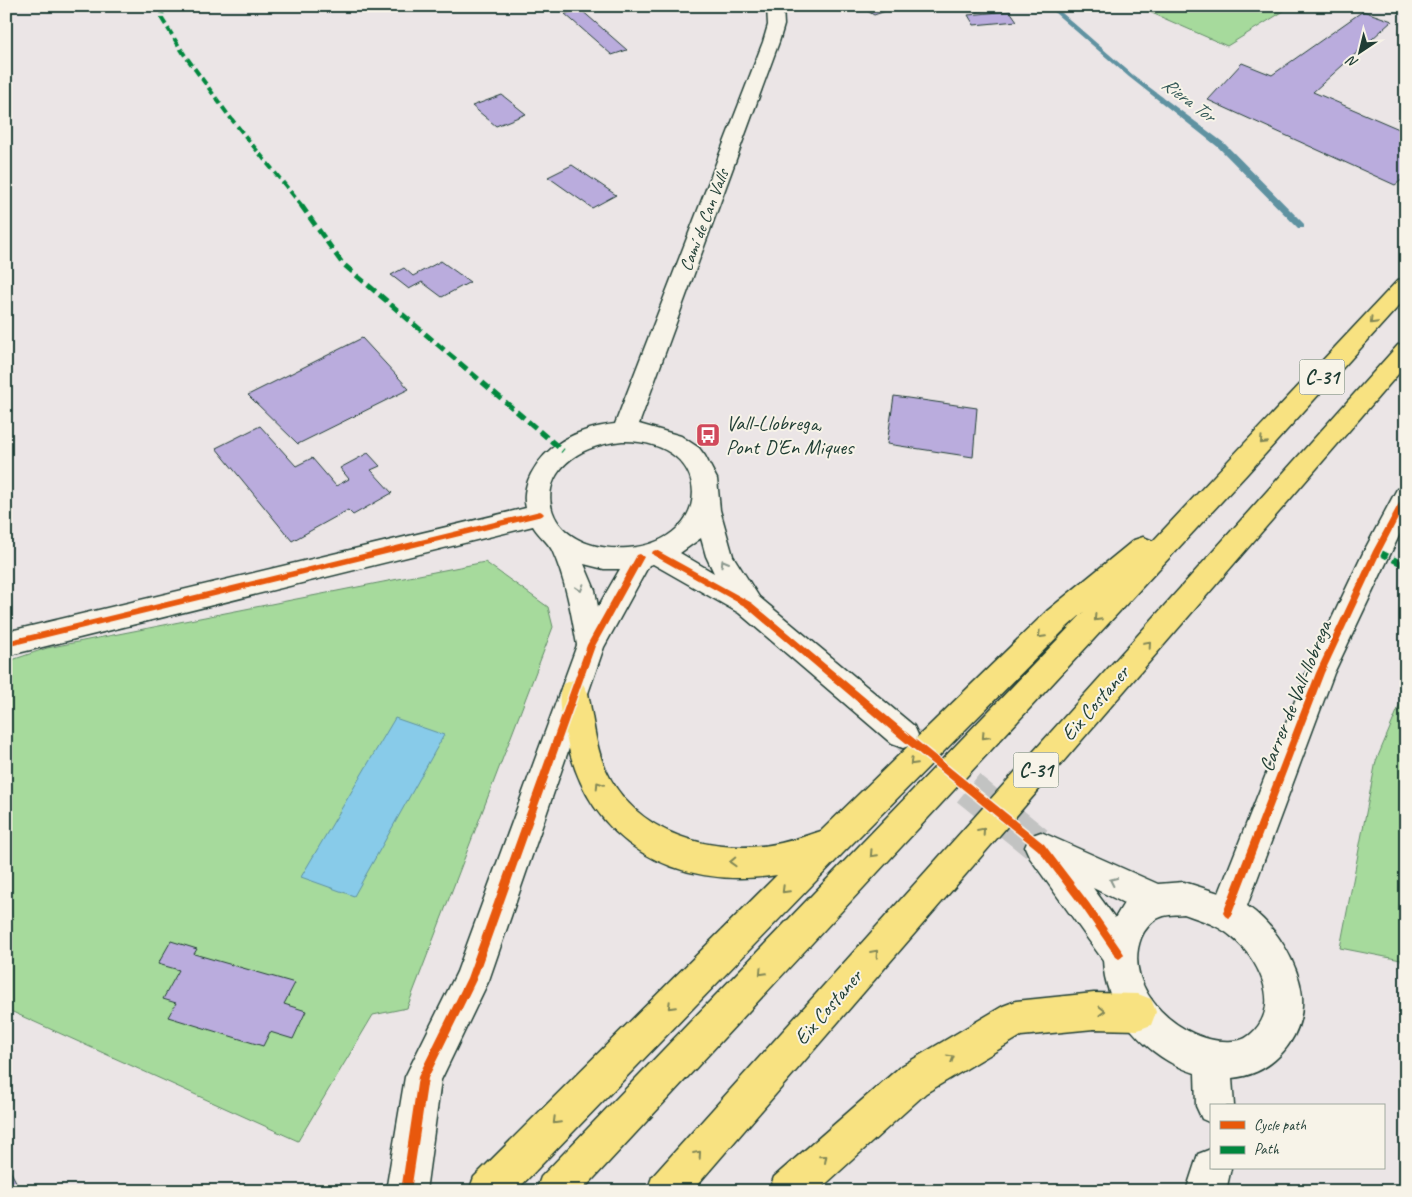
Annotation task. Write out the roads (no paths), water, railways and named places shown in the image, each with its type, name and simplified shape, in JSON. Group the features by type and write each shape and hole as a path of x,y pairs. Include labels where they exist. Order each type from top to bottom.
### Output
{"highway":[{"name":"C-31","path":"555,1191 1238,468 1406,285"},
{"name":"Eix Costaner","path":"666,1191 1406,350"},
{"path":"488,1191 832,843 1057,619 1238,468"},
{"path":"573,693 593,777 615,810 643,836 675,851 723,862 774,860 832,843"},
{"path":"788,1191 913,1080 1016,1019 1094,1011 1138,1012"}],"street":[{"name":"Camí de Can Valls","path":"624,432 771,42 776,24 775,6"},
{"path":"706,504 692,530 676,543 648,555 621,559 598,557 580,552 562,543 547,528 540,514 536,497 540,481 549,465 562,452 580,442 596,436 624,432 667,440 684,450 696,461 706,482 706,504 718,551 749,605"},
{"name":"Carrer de Vall-llobrega","path":"1228,913 1320,673 1377,551 1406,496"},
{"path":"6,644 540,514"},
{"path":"562,543 581,590 591,645"},
{"path":"648,555 749,605 903,735"},
{"path":"406,1191 423,1077 471,980 591,645 648,555"},
{"path":"1119,954 1086,906 1041,847 1157,901"},
{"path":"1184,898 1228,913 1250,930 1273,958 1282,981 1284,1004 1280,1027 1265,1048 1244,1059 1213,1060 1185,1052 1168,1042 1138,1012 1123,981 1119,954 1123,933 1135,914 1157,901 1184,898"},
{"path":"1213,1060 1215,1104"},
{"path":"1206,1191 1211,1170"}],"water":[{"path":"395,718 444,735 354,896 301,877"}],"waterway":[{"name":"Riera Tor","path":"1050,6 1131,76 1221,145 1301,226"}],"tunnel":[{"path":"906,738 969,789"},
{"path":"968,788 1041,847"}],"place":[{"name":"Vall-Llobrega, Pont D'En Miques","path":"708,435"}]}
